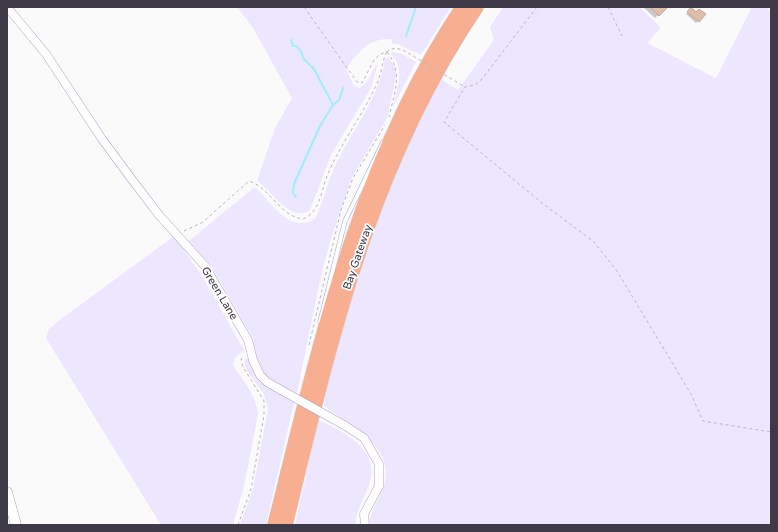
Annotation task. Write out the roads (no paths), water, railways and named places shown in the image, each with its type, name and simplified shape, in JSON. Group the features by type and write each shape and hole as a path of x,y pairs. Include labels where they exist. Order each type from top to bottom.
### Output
{"highway":[{"name":"Bay Gateway","path":"274,525 315,362 345,259 365,199 398,121 424,71 462,7"},
{"name":"Bay Gateway","path":"286,525 336,326 354,264 375,204 408,126 445,57 477,7"}],"street":[{"name":"Green Lane","path":"7,7 46,54 118,161 159,215 205,266 248,340 260,375 267,382 344,425 364,438 379,464 379,486 364,514 364,525"},
{"path":"7,492 16,525"}],"waterway":[{"path":"406,36 416,7"},
{"path":"291,40 293,46 297,46 302,53 303,58 314,69 333,105 320,126 294,184 293,193 296,197"},
{"path":"333,105 339,100 343,88"}]}
